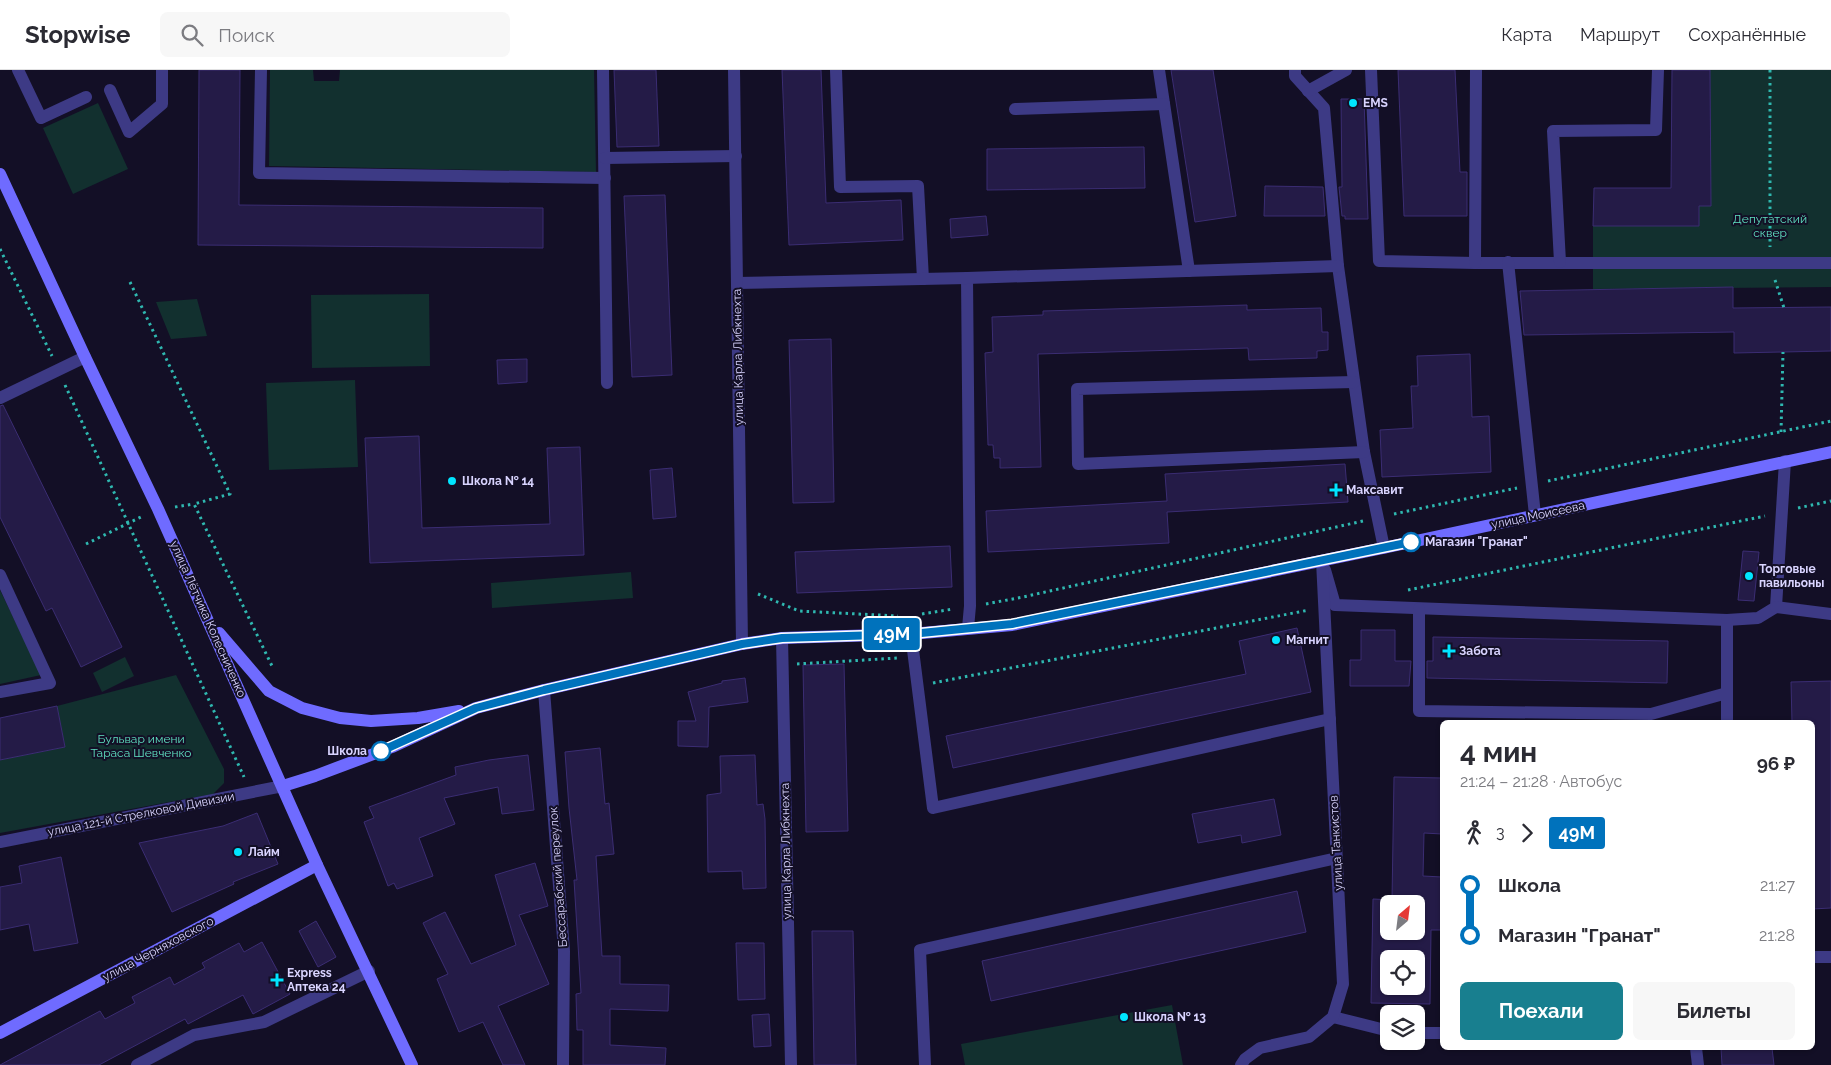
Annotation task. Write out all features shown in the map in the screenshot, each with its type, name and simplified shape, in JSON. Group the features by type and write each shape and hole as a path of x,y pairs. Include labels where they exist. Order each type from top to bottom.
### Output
{"street":[{"path":"18,70 41,118 86,97"},
{"path":"110,90 129,132 162,104 162,70"},
{"path":"261,70 259,173 605,178"},
{"path":"602,70 607,383"},
{"name":"улица Карла Либкнехта","path":"734,70 742,644"},
{"path":"836,70 840,187 918,186 923,279"},
{"path":"1159,70 1190,271"},
{"path":"1295,70 1295,76 1324,108 1338,266 1364,452 1384,548"},
{"path":"1308,91 1346,70"},
{"path":"1371,70 1379,261 1475,263 1831,263"},
{"path":"1475,263 1476,70"},
{"path":"1560,262 1553,131 1656,130 1658,70"},
{"path":"1015,109 1164,104"},
{"path":"604,158 736,156"},
{"name":"улица Лётчика Колесниченко","path":"0,174 158,509 317,865 412,1065"},
{"path":"1508,262 1535,516"},
{"path":"737,283 967,278 1338,266"},
{"path":"967,278 970,606 968,628"},
{"path":"0,398 85,357"},
{"path":"1354,382 1077,389 1078,464 1364,452"},
{"name":"улица Моисеева","path":"283,786 392,747 476,708 544,690 742,644 782,638 911,634 1012,624 1384,548 1831,452"},
{"path":"1776,608 1785,462"},
{"path":"1322,561 1335,605 1727,620 1758,618 1776,608 1831,614"},
{"name":"улица Танкистов","path":"1322,561 1343,984 1333,1017"},
{"path":"0,575 50,683 0,692"},
{"path":"1419,608 1419,711 1651,714 1727,693"},
{"path":"1727,620 1727,720"},
{"path":"208,621 269,691 302,708 340,718 371,721 418,718 476,708"},
{"path":"911,634 933,808 1330,719"},
{"name":"улица Карла Либкнехта","path":"782,638 791,1065"},
{"name":"Бессарабский переулок","path":"544,690 564,951 563,1065"},
{"name":"улица 121-й Стрелковой Дивизии","path":"0,842 283,786"},
{"path":"925,1065 920,950 1337,858"},
{"name":"улица Черняховского","path":"0,1033 317,865"},
{"path":"1815,957 1831,957"},
{"path":"137,1065 194,1035 264,1022 369,971"},
{"path":"1241,1065 1245,1059 1260,1048 1309,1037 1333,1017 1380,1029"},
{"path":"1425,1033 1440,1034"},
{"path":"1696,1050 1698,1065"}],"path":[{"path":"1770,70 1770,223"},
{"path":"0,249 129,523 247,785"},
{"path":"130,282 230,494 194,504 276,674"},
{"path":"1781,432 1783,352"},
{"path":"918,615 1023,597 1378,518 1831,421"},
{"path":"86,544 129,523"},
{"path":"741,588 800,611 900,616"},
{"path":"783,664 914,657"}],"green space":[{"path":"270,70 313,70 314,81 339,81 340,70 594,70 596,172 269,166"},
{"name":"Депутатский сквер","path":"1710,70 1831,70 1831,287 1593,289 1593,226 1699,225 1699,206 1711,206"},
{"path":"98,103 128,169 73,194 43,128"},
{"path":"429,294 430,366 312,368 311,295"},
{"path":"197,299 207,336 171,339 156,302"},
{"path":"355,380 358,467 269,470 266,383"},
{"path":"631,572 633,598 492,608 491,583"},
{"path":"0,590 41,675 0,684"},
{"path":"125,657 134,676 102,692 93,673"},
{"name":"Бульвар имени Тараса Шевченко","path":"176,675 224,769 224,783 213,794 0,833 0,760 65,747 57,706"},
{"name":"Школа № 13","path":"1172,1005 1183,1065 965,1065 961,1044"}],"building":[{"path":"199,70 240,70 239,205 543,208 543,248 198,245"},
{"path":"614,70 656,70 659,146 617,147"},
{"path":"782,70 821,70 826,203 901,200 903,240 789,245"},
{"path":"1171,70 1213,70 1236,216 1195,222"},
{"path":"1398,70 1455,70 1460,172 1467,172 1467,216 1404,216"},
{"path":"1672,70 1710,70 1711,206 1699,206 1699,226 1593,226 1594,188 1671,188"},
{"path":"1341,99 1364,99 1368,219 1345,219 1345,216 1342,216 1339,187 1342,187"},
{"path":"1144,147 1145,188 987,190 987,149"},
{"path":"1265,186 1323,187 1325,216 1264,216"},
{"path":"665,195 672,375 632,377 624,196"},
{"path":"986,216 988,235 951,238 950,219"},
{"path":"1733,287 1733,308 1831,307 1831,351 1734,353 1734,332 1524,335 1520,291"},
{"path":"1247,305 1247,310 1321,308 1322,332 1328,332 1328,350 1317,351 1317,358 1249,360 1248,348 1038,354 1041,467 1000,468 1000,458 994,458 993,445 988,445 985,353 993,352 992,317 1043,315 1043,311"},
{"path":"831,339 834,502 793,503 789,340"},
{"path":"1470,354 1472,417 1489,416 1491,472 1382,477 1380,430 1413,428 1411,386 1418,386 1417,356"},
{"path":"527,359 527,382 498,384 497,360"},
{"path":"3,405 122,647 81,667 52,608 46,611 0,517 0,406"},
{"path":"419,436 422,528 550,524 547,448 580,447 584,555 370,563 365,438"},
{"path":"1345,464 1348,502 1167,512 1169,543 988,552 986,511 1167,501 1165,474"},
{"path":"672,468 676,517 653,519 650,470"},
{"path":"950,546 952,587 797,593 795,552"},
{"name":"Торговые павильоны","path":"1743,551 1759,552 1754,601 1738,600"},
{"path":"1297,628 1311,692 953,768 946,736 1246,674 1239,641"},
{"path":"1361,630 1395,630 1395,661 1411,661 1409,686 1350,686 1350,660 1361,660"},
{"path":"1433,637 1668,641 1667,683 1427,678 1427,661 1433,661"},
{"path":"844,664 848,831 806,832 803,665"},
{"path":"745,678 748,702 709,707 708,747 678,746 678,721 696,721 688,692 722,683 722,681"},
{"path":"1831,681 1831,908 1815,909 1815,720 1792,720 1791,682"},
{"path":"57,706 65,747 0,760 0,718"},
{"path":"600,748 605,804 609,803 614,854 596,856 602,956 620,956 620,984 669,985 668,1011 610,1009 610,1045 666,1048 665,1065 583,1065 583,1030 577,1030 576,994 581,993 574,880 577,880 565,752"},
{"path":"528,755 534,810 502,814 498,787 444,798 455,824 419,838 433,876 397,889 394,883 388,886 364,822 374,818 369,807 456,775 455,767"},
{"path":"755,755 757,805 763,804 765,819 766,888 743,889 742,871 708,872 707,795 721,793 720,756"},
{"path":"1394,777 1440,778 1440,834 1424,833 1423,876 1440,877 1440,930 1431,930 1430,1004 1371,1003 1373,899 1380,899 1380,940 1425,940 1425,895 1392,895"},
{"path":"1274,799 1281,835 1242,843 1241,835 1198,843 1192,814"},
{"path":"257,813 278,864 233,882 234,884 172,912 139,843 223,826"},
{"path":"61,857 78,943 34,951 29,924 0,930 0,887 22,883 19,866"},
{"path":"535,863 548,906 519,915 549,984 498,1006 525,1065 503,1065 483,1022 459,1032 437,979 448,974 423,923 445,912 471,964 516,945 495,875"},
{"path":"1297,891 1306,932 991,1001 982,961"},
{"path":"316,921 336,957 318,967 299,931"},
{"path":"812,931 853,931 856,1065 814,1065"},
{"path":"262,942 290,994 253,1014 243,995 188,1024 185,1019 99,1065 0,1065 100,1011 105,1019 135,1003 132,997 170,977 174,985 205,968 202,963 239,943 244,952"},
{"path":"736,943 764,943 765,999 738,1000"},
{"path":"769,1014 771,1046 754,1047 752,1015"},
{"path":"1721,1050 1772,1050 1774,1065 1722,1065"}],"bus line":[{"name":"49М","path":"381,751 476,708 544,690 742,644 782,638 911,634 1012,624 1411,542"}],"place":[{"name":"EMS","path":"1353,103"},
{"name":"Школа № 14","path":"452,481"},
{"name":"Максавит","path":"1336,490"},
{"name":"Магазин \"Гранат\"","path":"1411,542"},
{"name":"Торговые павильоны","path":"1749,576"},
{"name":"Магнит","path":"1276,640"},
{"name":"Забота","path":"1449,651"},
{"name":"Школа","path":"381,751"},
{"name":"Лайм","path":"238,852"},
{"name":"Express Аптека 24","path":"277,980"},
{"name":"Школа № 13","path":"1124,1017"}]}
